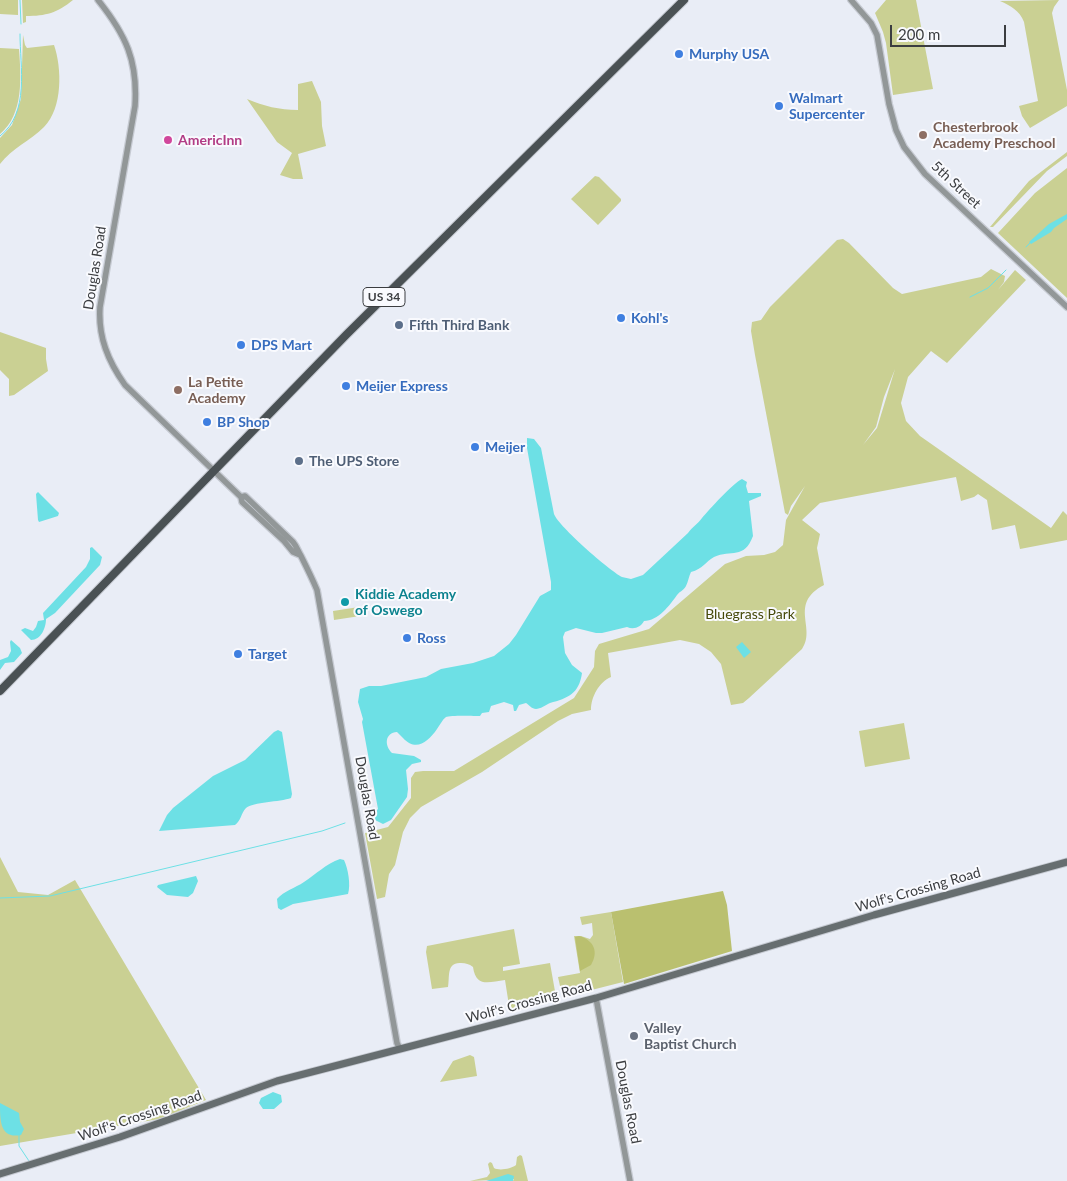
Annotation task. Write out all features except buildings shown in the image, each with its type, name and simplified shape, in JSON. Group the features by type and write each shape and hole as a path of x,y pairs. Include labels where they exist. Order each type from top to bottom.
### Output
{"main road":[{"name":"US 34","path":"0,691 347,334 684,0"},
{"name":"Wolf's Crossing Road","path":"0,1174 164,1122 266,1084 596,998 882,913 1067,862"}],"street":[{"name":"Douglas Road","path":"98,0 117,25 126,41 132,57 136,86 135,106 100,307 100,325 103,342 112,365 125,385 214,471 240,497 242,502 279,536 293,552 300,555 312,578 319,598 397,1043 400,1049"},
{"name":"5th Street","path":"851,0 871,23 876,35 889,104 896,130 904,147 925,174 1067,307"},
{"name":"Douglas Road","path":"596,998 630,1181"}],"green space":[{"path":"0,0 18,0 18,15 0,14"},
{"path":"22,0 73,0 51,13 26,16 26,22 23,23"},
{"path":"886,0 916,0 933,89 893,95 886,43 875,13"},
{"path":"1059,0 1052,13 1067,90 1067,106 1030,128 1022,116 1019,106 1038,101 1024,22 1020,14 1000,1"},
{"path":"23,35 27,48 54,45 57,54 59,76 58,99 50,119 44,127 10,153 0,164 0,138 12,125 21,99"},
{"path":"0,48 19,49 20,83 17,106 8,126 0,134"},
{"path":"312,81 321,102 322,126 326,146 298,154 303,179 293,179 280,175 292,153 277,142 247,99 272,107 298,110 298,84"},
{"path":"1067,152 1067,156 1047,171 993,227 990,227 1029,181"},
{"path":"1067,168 1067,298 998,233 1035,193"},
{"path":"595,176 599,177 621,199 598,225 571,199"},
{"name":"Bluegrass Park","path":"843,239 849,243 893,288 902,294 981,277 991,269 1005,276 1004,282 998,290 1015,270 1026,280 947,363 931,351 908,377 901,403 906,421 920,436 1051,528 1063,511 1067,515 1067,540 1020,549 1015,525 992,530 987,500 978,494 961,501 956,477 820,503 802,520 820,534 817,548 824,585 813,592 807,600 805,608 806,641 802,649 749,698 743,703 731,705 721,664 711,652 699,644 680,640 608,653 611,677 603,682 596,691 592,700 591,710 572,714 558,721 482,772 421,807 410,818 403,832 395,865 389,874 385,897 377,899 365,833 388,827 411,798 411,778 415,772 454,771 574,698 594,667 595,651 599,644 649,629 725,564 746,556 775,552 783,545 786,520 805,486 791,506 788,515 785,513 755,355 751,331 752,322 761,320 770,307 837,240","holes":["895,369 877,428 863,445 876,427 884,397"]},
{"path":"0,332 46,348 48,371 14,395 9,396 9,379 0,370"},
{"path":"359,607 360,616 334,620 333,611"},
{"path":"904,723 910,759 865,767 859,731"},
{"path":"0,857 18,892 48,895 75,880 206,1100 159,1119 0,1146"},
{"path":"723,891 727,905 732,951 624,984 611,912"},
{"path":"611,912 623,982 564,997 558,977 580,973 574,936 590,939 593,935 592,923 582,925 580,917"},
{"path":"514,929 520,964 503,967 503,971 550,963 556,997 553,1001 510,1012 505,980 480,981 473,967 464,963 456,963 451,968 448,987 432,989 426,952 427,946"},
{"path":"579,936 588,940 595,951 591,965 580,971 575,937"},
{"path":"470,1055 474,1057 477,1076 440,1082 453,1061"},
{"path":"522,1156 528,1181 513,1181 514,1179 470,1181 487,1177 490,1173 488,1164 490,1162 496,1169 508,1168 516,1165 517,1157"}],"water":[{"path":"1067,214 1067,219 1051,232 1031,244 1029,242 1049,224"},
{"path":"527,438 534,439 541,448 554,514 558,520 585,548 622,577 631,579 643,575 688,533 727,491 742,479 747,482 748,493 761,493 761,496 749,501 753,536 746,548 741,551 714,557 691,572 684,589 667,608 659,615 644,621 639,626 602,633 576,628 565,632 563,637 565,653 572,665 582,673 578,686 567,697 538,709 526,703 519,705 516,711 514,711 513,705 504,702 491,706 489,712 482,713 480,716 446,717 430,738 422,744 417,745 408,742 397,732 390,735 387,743 392,753 414,756 421,760 421,762 412,764 406,770 407,797 391,820 383,824 375,820 374,813 378,809 363,719 358,702 360,689 426,677 441,669 473,663 494,656 509,644 516,635 540,596 551,590 527,448"},
{"path":"38,492 59,513 58,516 39,522 36,494"},
{"path":"92,547 102,557 100,565 55,613 46,619 44,630 40,636 31,640 21,630 25,628 33,631 38,621 44,620 43,613 86,567 90,559 90,548"},
{"path":"11,640 20,648 22,653 14,662 5,663 0,670 0,660 8,657 11,651"},
{"path":"742,642 751,652 744,658 736,647"},
{"path":"278,730 282,732 292,794 291,798 249,806 244,810 235,825 159,831 173,808 213,776 245,760"},
{"path":"340,859 344,860 348,872 348,894 293,904 281,910 278,908 277,899 280,896"},
{"path":"196,876 198,881 193,893 188,897 167,895 157,887 158,885"},
{"path":"273,1092 281,1095 282,1102 274,1109 263,1109 259,1103 261,1098"},
{"path":"0,1103 19,1113 20,1122 24,1129 21,1135 14,1136 5,1131 1,1122"},
{"path":"508,1174 514,1176 513,1181 486,1181"}],"waterway":[{"path":"20,0 21,24"},
{"path":"0,136 16,115 20,102 22,75 20,34"},
{"path":"1026,247 1030,243"},
{"path":"970,297 988,288 1006,270"},
{"path":"0,898 50,896 322,831 345,823"},
{"path":"19,1135 19,1146 29,1161"}],"place":[{"name":"Murphy USA","path":"679,54"},
{"name":"Walmart Supercenter","path":"779,106"},
{"name":"Chesterbrook Academy Preschool","path":"923,135"},
{"name":"AmericInn","path":"168,140"},
{"name":"Kohl's","path":"621,318"},
{"name":"Fifth Third Bank","path":"399,325"},
{"name":"DPS Mart","path":"241,345"},
{"name":"Meijer Express","path":"346,386"},
{"name":"La Petite Academy","path":"178,390"},
{"name":"BP Shop","path":"207,422"},
{"name":"Meijer","path":"475,447"},
{"name":"The UPS Store","path":"299,461"},
{"name":"Kiddie Academy of Oswego","path":"345,602"},
{"name":"Ross","path":"407,638"},
{"name":"Target","path":"238,654"},
{"name":"Valley Baptist Church","path":"634,1036"}]}
